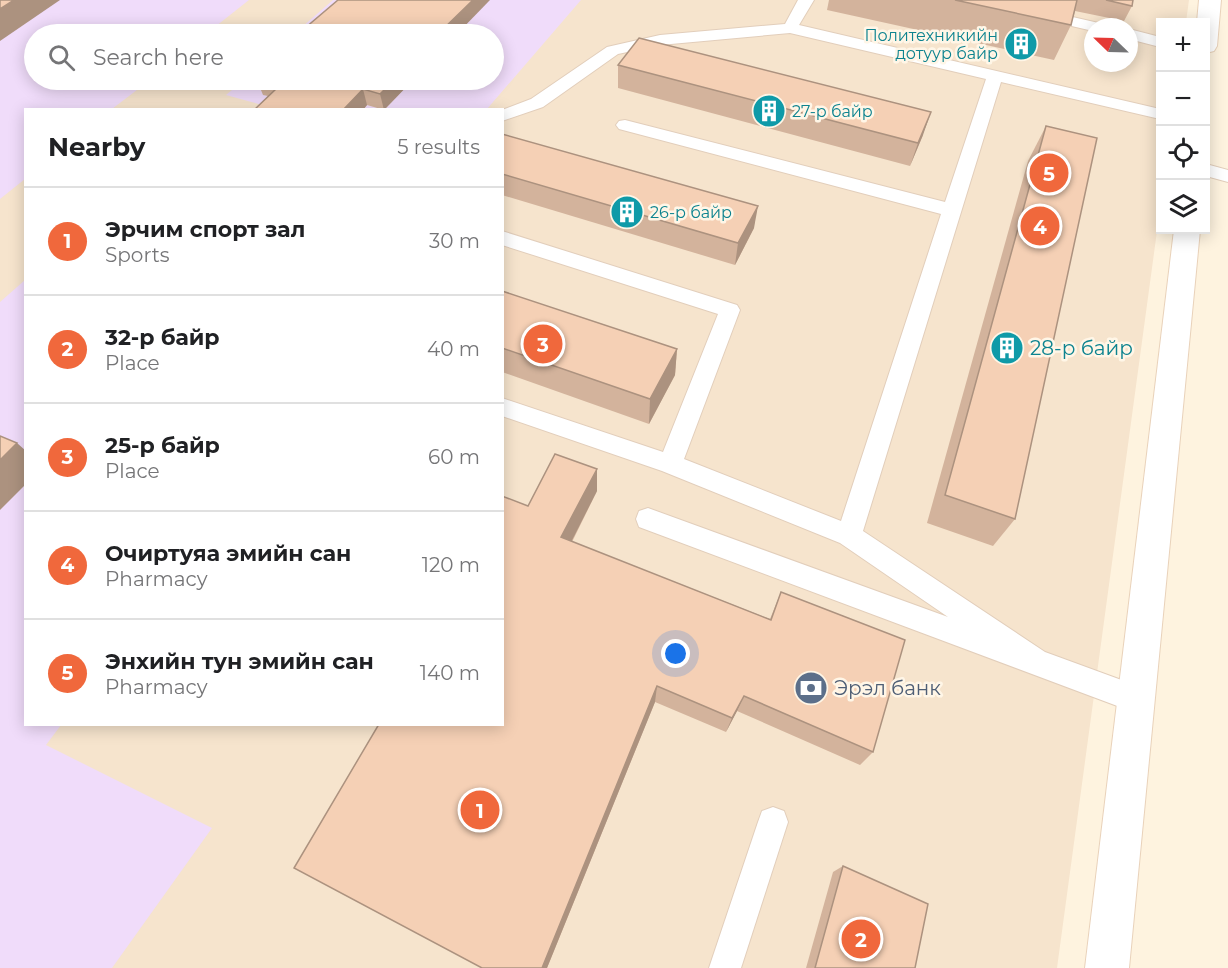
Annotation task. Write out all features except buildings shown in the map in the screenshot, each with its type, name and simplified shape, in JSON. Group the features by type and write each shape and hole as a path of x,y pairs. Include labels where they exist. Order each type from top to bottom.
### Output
{"main road":[{"path":"1208,18 1210,0"},
{"path":"1107,968 1187,234"}],"lane":[{"path":"790,28 806,0"},
{"path":"978,0 1029,6 1084,23"},
{"path":"504,115 537,103 613,50 660,40 790,28 1156,113"},
{"path":"1138,36 1156,41"},
{"path":"849,535 995,75"},
{"path":"625,125 952,210"},
{"path":"1210,171 1228,176"},
{"path":"504,239 730,310 670,464"},
{"path":"504,408 670,464 849,535 1036,662"},
{"path":"648,519 1136,699"},
{"path":"725,968 772,822"}],"shaded area":[{"path":"0,0 1189,0 1187,18 1156,18 1157,234 1057,968 0,968"},
{"path":"0,0 249,0 219,24 24,24 24,90 137,90 113,108 24,108 24,180 0,199"},
{"path":"333,0 581,0 504,89 504,24 305,24"},
{"path":"232,90 503,90 488,108 273,108 226,95"},
{"path":"24,281 24,726 60,726 46,745 212,828 112,968 0,968 0,302"}],"place":[{"name":"Политехникийн дотуур байр","path":"1021,44"},
{"name":"27-р байр","path":"769,111"},
{"name":"Энхийн тун эмийн сан","path":"1049,173"},
{"name":"26-р байр","path":"627,212"},
{"name":"Очиртуяа эмийн сан","path":"1040,226"},
{"name":"25-р байр","path":"543,344"},
{"name":"28-р байр","path":"1007,348"},
{"name":"Эрэл банк","path":"811,688"},
{"name":"Эрчим спорт зал","path":"480,810"},
{"name":"32-р байр","path":"861,939"}]}
